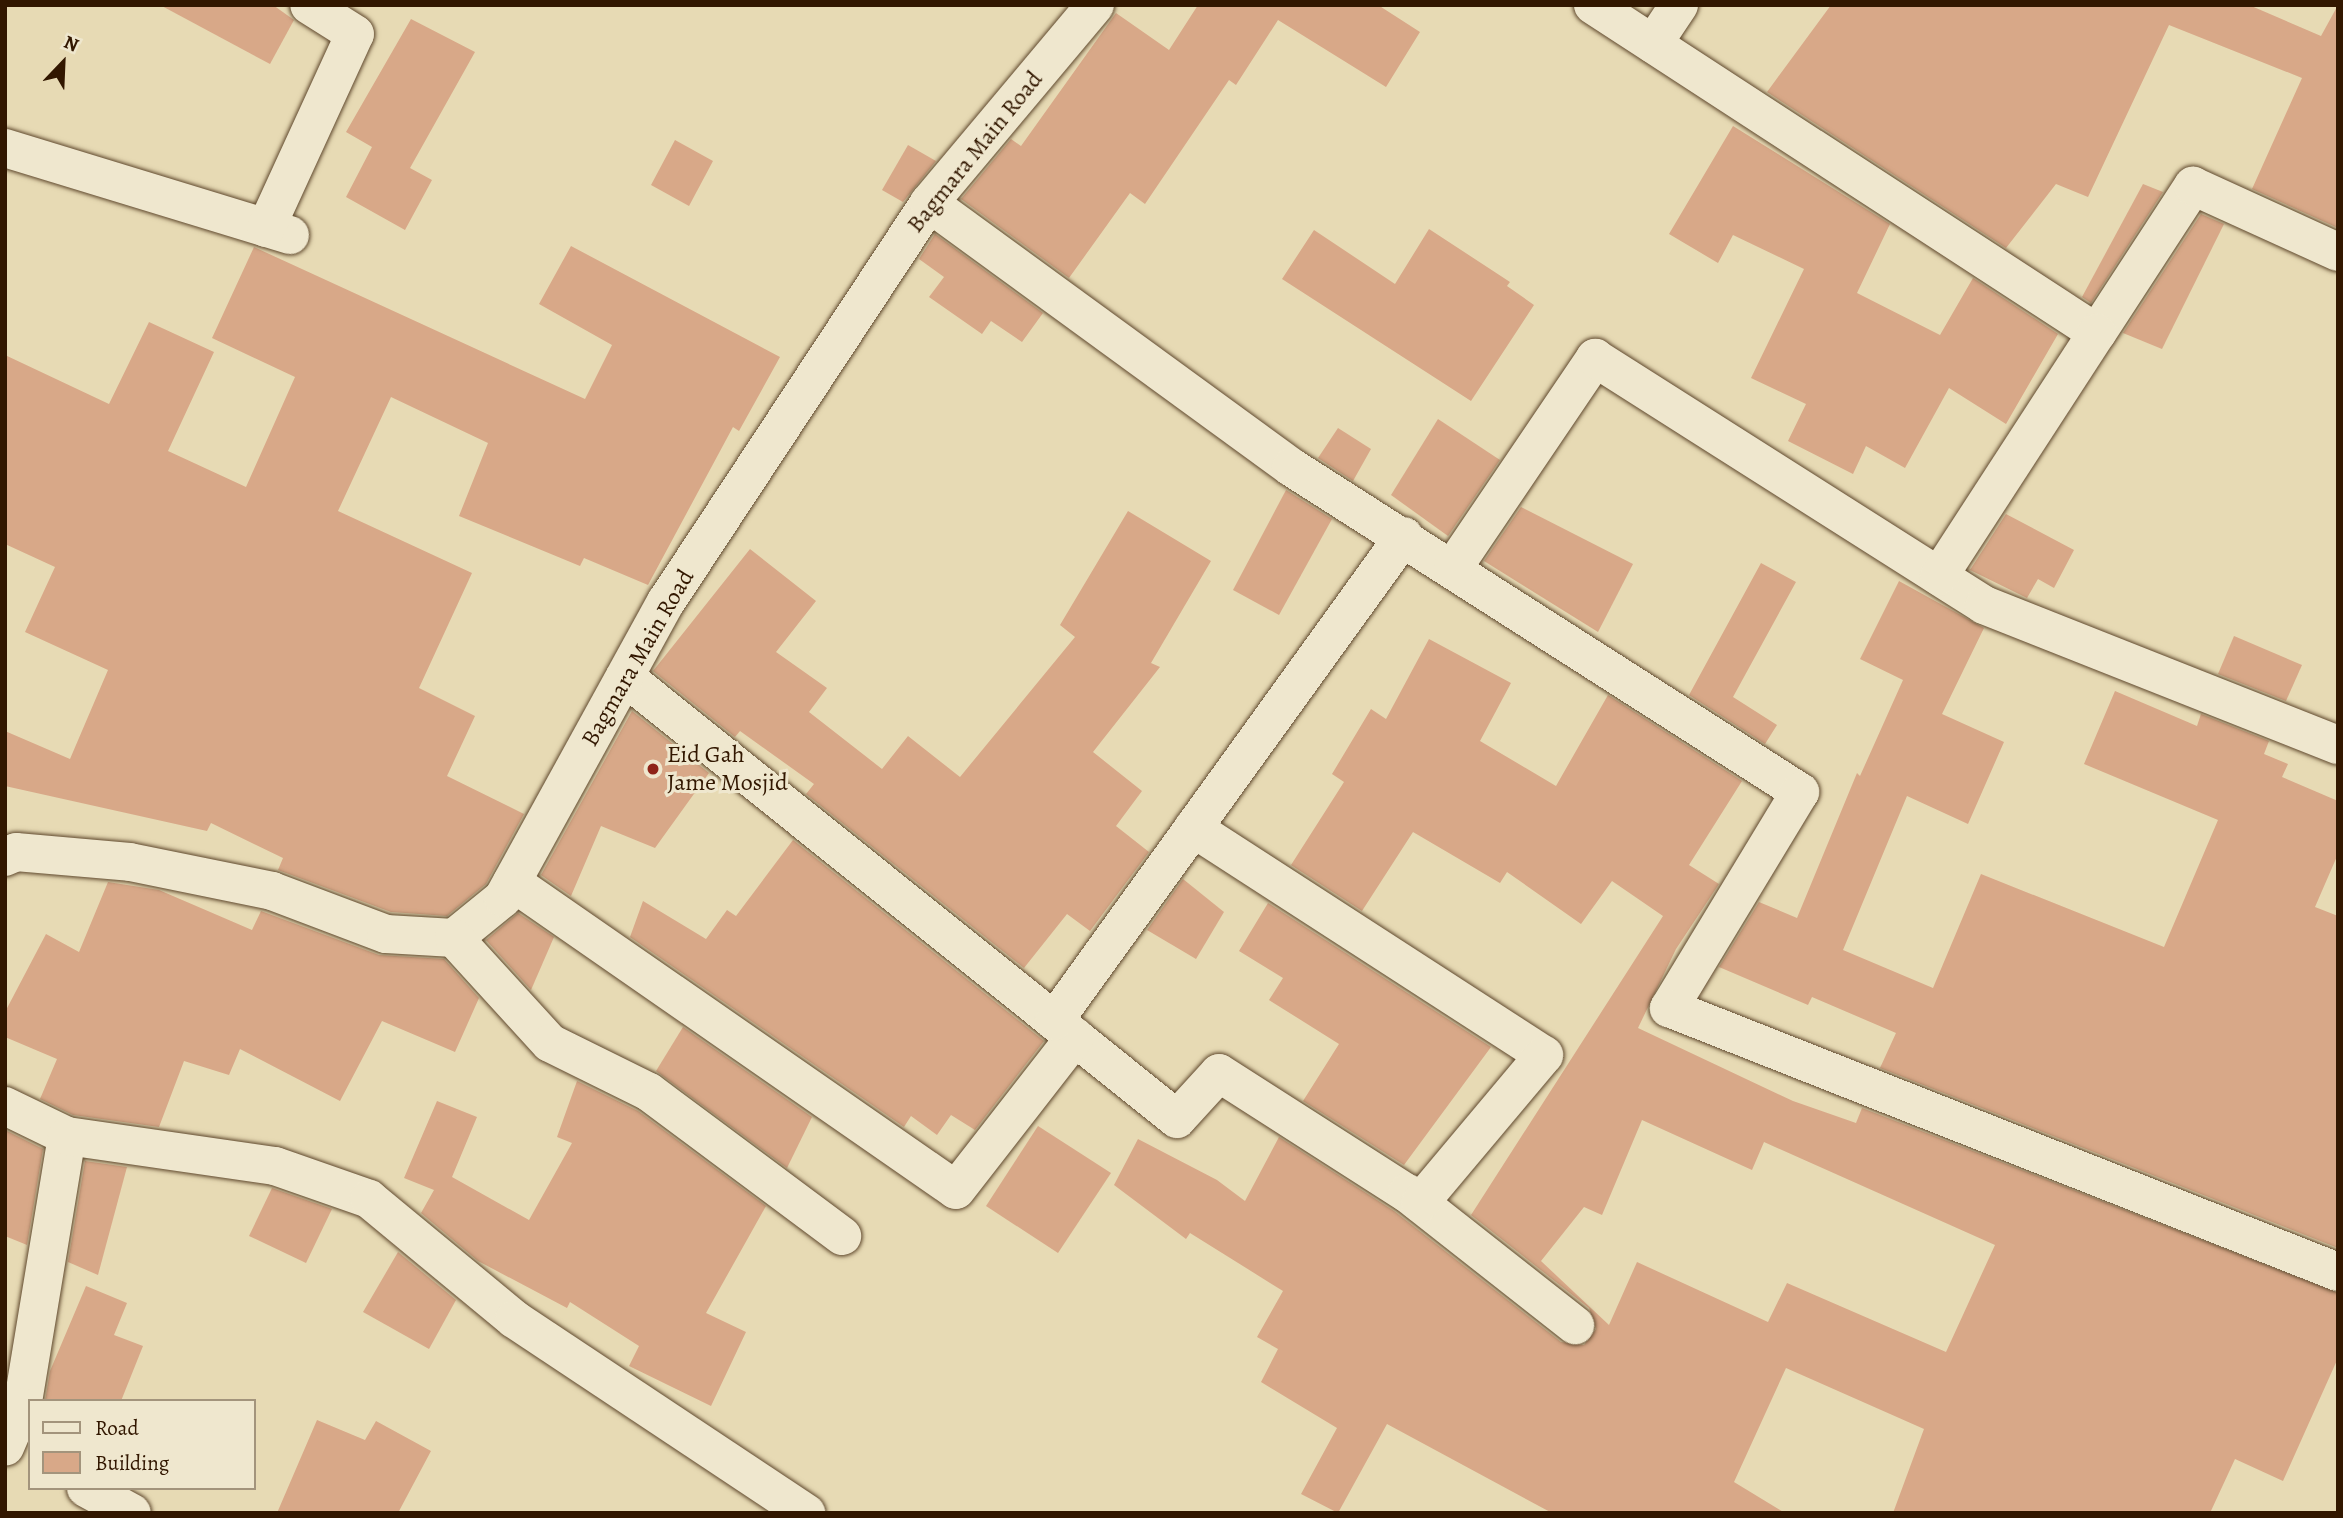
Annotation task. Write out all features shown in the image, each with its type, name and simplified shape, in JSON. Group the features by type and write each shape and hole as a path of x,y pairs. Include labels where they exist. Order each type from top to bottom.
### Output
{"street":[{"path":"5,148 278,231 355,34 309,5"},
{"name":"Bagmara Main Road","path":"454,938 503,898 666,602 929,203 1096,5"},
{"path":"1593,5 2097,332"},
{"path":"1653,44 1679,5"},
{"path":"1939,576 2193,186 2338,252"},
{"path":"929,203 1291,467 1404,536 1800,792 1669,1009 2338,1272"},
{"path":"1453,568 1595,358 1984,605 2338,745"},
{"path":"512,882 956,1190 1194,828 1404,536"},
{"path":"625,677 1177,1119 1219,1073 1420,1203 1575,1325"},
{"path":"1194,828 1544,1055 1420,1203"},
{"path":"5,857 16,852 130,862 272,891 386,934 454,938 551,1043 649,1093 842,1236"},
{"path":"5,1106 67,1136 275,1166 369,1199 514,1319 806,1513"},
{"path":"28,1457 6,1446 22,1407 67,1136"},
{"path":"90,1490 132,1513"}],"building":[{"path":"160,5 273,5 294,20 270,64"},
{"path":"1198,5 1378,5 1420,32 1386,87 1278,20 1236,85 1229,80 1145,204 1130,193 1069,278 961,199 1011,139 1021,146 1116,13 1169,50"},
{"path":"1831,5 2249,5 2321,36 2338,5 2338,228 2252,189 2302,78 2169,25 2088,197 2056,184 2006,248 1767,92"},
{"path":"411,19 475,52 410,168 432,180 405,230 346,197 372,147 346,132"},
{"path":"1733,126 1890,224 1857,293 1940,335 1973,278 2058,334 2006,424 1949,388 1905,468 1866,446 1853,474 1788,441 1806,404 1751,378 1804,269 1733,235 1718,263 1669,234"},
{"path":"675,140 713,161 689,206 651,185"},
{"path":"908,145 936,161 903,202 882,190"},
{"path":"2143,184 2163,192 2091,303 2082,297"},
{"path":"2201,214 2224,224 2162,349 2123,333"},
{"path":"1429,229 1510,282 1507,286 1534,305 1471,401 1282,279 1314,230 1395,284"},
{"path":"935,234 1043,313 1022,342 991,321 982,334 929,297 944,277 919,259"},
{"path":"571,246 780,357 739,431 733,427 648,585 584,558 580,566 459,516 488,443 391,397 338,511 472,573 419,688 475,716 447,776 524,814 486,884 447,916 391,912 278,870 283,858 211,823 207,831 5,786 5,731 70,759 108,670 25,632 55,567 5,544 5,355 109,404 149,322 214,352 168,451 246,487 295,377 212,338 254,247 585,399 612,345 539,304"},
{"path":"1438,419 1500,460 1448,536 1391,495"},
{"path":"1338,428 1371,449 1353,481 1318,458"},
{"path":"1286,490 1332,519 1279,615 1233,590"},
{"path":"1521,507 1633,564 1598,632 1484,561"},
{"path":"1128,511 1211,561 1151,663 1160,667 1093,752 1142,791 1116,826 1149,852 1090,931 1067,914 1024,968 806,794 814,784 740,731 735,737 653,671 750,549 816,601 776,652 827,688 809,712 882,769 908,736 960,777 1075,637 1060,625"},
{"path":"2006,514 2074,550 2054,588 2038,579 2027,598 1970,570"},
{"path":"1761,563 1796,582 1733,697 1777,725 1765,744 1689,695"},
{"path":"1899,581 1984,628 1942,714 2004,742 1968,824 1907,796 1843,950 1933,988 1981,874 2164,947 2218,820 2084,764 2115,691 2197,726 2201,714 2269,741 2264,754 2288,764 2282,777 2338,801 2338,854 2315,907 2338,916 2338,1248 1880,1068 1896,1033 1812,997 1808,1005 1719,967 1759,902 1797,918 1857,773 1860,776 1903,680 1860,659"},
{"path":"2234,636 2302,665 2286,701 2218,674"},
{"path":"1429,639 1511,683 1480,741 1556,786 1608,695 1742,781 1689,865 1719,884 1676,949 1638,1028 1793,1101 1856,1123 1862,1108 2338,1293 2338,1358 2283,1481 2235,1459 2210,1513 1893,1513 1924,1429 1786,1368 1734,1482 1785,1513 1552,1513 1387,1424 1338,1513 1301,1494 1337,1428 1261,1382 1278,1349 1257,1337 1283,1291 1190,1233 1186,1239 1114,1185 1138,1139 1217,1180 1245,1201 1279,1137 1394,1211 1561,1342 1584,1345 1596,1329 1589,1308 1471,1215 1663,916 1612,881 1581,924 1507,872 1500,883 1413,832 1362,911 1291,865 1344,782 1332,774 1371,709 1386,719","holes":["1642,1120 1752,1170 1764,1142 1995,1245 1946,1352 1787,1283 1768,1322 1637,1262 1609,1325 1541,1261 1584,1207 1602,1215"]},
{"path":"632,711 709,773 655,848 601,826 571,896 541,875"},
{"path":"793,840 1044,1041 975,1130 951,1115 937,1135 911,1116 904,1127 630,937 643,901 706,939 727,910 736,916"},
{"path":"1183,879 1224,912 1196,959 1147,930"},
{"path":"108,882 159,890 252,930 261,911 379,955 444,959 479,998 455,1052 382,1021 340,1101 240,1049 229,1075 184,1061 159,1127 73,1115 40,1099 57,1059 5,1037 5,1012 46,934 79,952"},
{"path":"1268,903 1491,1047 1404,1165 1303,1101 1339,1044 1269,1000 1283,978 1239,951"},
{"path":"518,913 554,937 531,990 486,940"},
{"path":"683,1027 812,1117 787,1168 656,1071"},
{"path":"577,1081 638,1111 766,1206 706,1313 746,1332 711,1406 629,1366 639,1346 570,1302 567,1308 478,1261 421,1213 434,1190 404,1178 437,1101 477,1117 452,1177 529,1220 572,1143 557,1137"},
{"path":"1038,1126 1111,1173 1058,1253 986,1206"},
{"path":"5,1130 43,1149 27,1245 5,1236"},
{"path":"85,1161 127,1167 98,1275 68,1262"},
{"path":"272,1188 332,1209 306,1263 249,1236"},
{"path":"398,1252 456,1300 429,1349 363,1312"},
{"path":"86,1286 127,1303 114,1335 143,1346 122,1399 45,1399 50,1371"},
{"path":"317,1420 365,1440 376,1421 431,1451 398,1513 277,1513"}],"place":[{"name":"Eid Gah Jame Mosjid","path":"653,769"}]}
